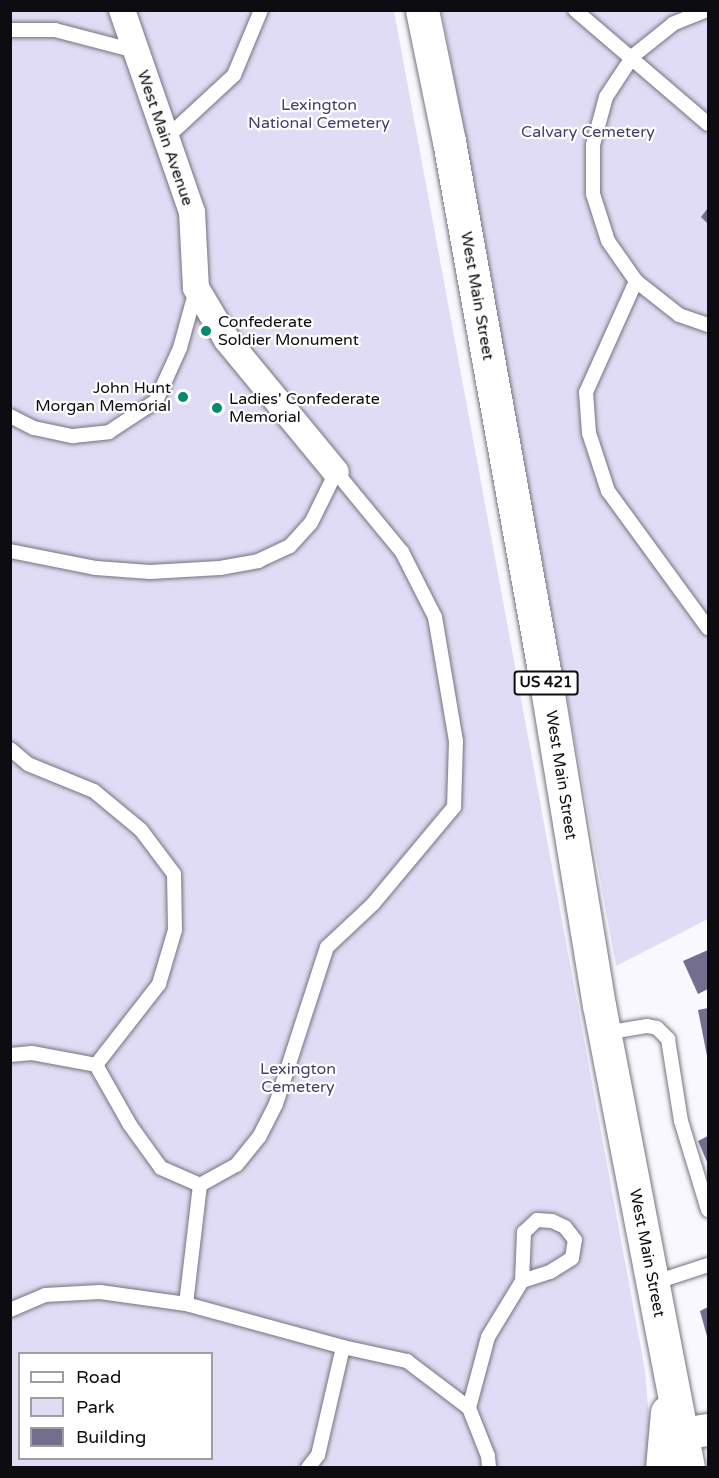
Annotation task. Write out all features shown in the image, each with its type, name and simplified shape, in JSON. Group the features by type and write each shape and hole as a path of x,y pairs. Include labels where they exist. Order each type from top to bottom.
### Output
{"main road":[{"name":"West Main Street","path":"422,10 462,211 605,1033 666,1357 695,1432 688,1467"},
{"path":"662,1467 668,1399 666,1357"}],"street":[{"name":"West Main Avenue","path":"122,10 192,212 196,288 227,340 336,472"}],"lane":[{"path":"165,139 234,75 261,10"},
{"path":"575,10 633,56 708,124"},
{"path":"707,10 673,24 633,56 606,97 593,145 593,194 608,241 636,281 679,315 708,325"},
{"path":"10,30 56,30 135,51"},
{"path":"636,281 586,392 589,434 608,491 708,628"},
{"path":"10,416 34,428 73,436 109,432 156,401 180,348 196,288"},
{"path":"10,551 96,568 150,572 220,568 258,561 290,546 311,523 336,472 402,552 435,617 456,741 454,807 373,904 327,947 276,1104 259,1137 236,1165 200,1185"},
{"path":"10,749 17,761 94,791 141,830 174,874 175,930 159,984 96,1065"},
{"path":"605,1033 657,1028 668,1039 681,1121 708,1210"},
{"path":"10,1055 32,1053 96,1065 130,1125 161,1168 200,1185"},
{"path":"186,1304 200,1185"},
{"path":"469,1408 488,1337 522,1281 524,1232 537,1220 552,1221 565,1227 576,1240 572,1258 550,1272 522,1281"},
{"path":"653,1283 708,1265"},
{"path":"10,1310 45,1295 100,1293 186,1304 343,1347 407,1361 469,1408 488,1456 489,1467"},
{"path":"308,1467 318,1455 343,1347"}],"green space":[{"name":"Lexington Cemetery","path":"10,11 394,11 645,1370 653,1467 11,1467"},
{"name":"Calvary Cemetery","path":"442,11 708,11 708,919 616,966"}],"building":[{"path":"708,208 708,224 701,217"},
{"path":"708,950 708,989 698,994 683,961"},
{"path":"708,1008 708,1056 707,1056 698,1010"},
{"path":"708,1136 708,1164 698,1141"},
{"path":"708,1307 708,1340 700,1311"}],"place":[{"name":"Confederate Soldier Monument","path":"206,331"},
{"name":"John Hunt Morgan Memorial","path":"183,397"},
{"name":"Ladies' Confederate Memorial","path":"217,408"}],"park label":[{"name":"Lexington National Cemetery","path":"319,114"}]}
